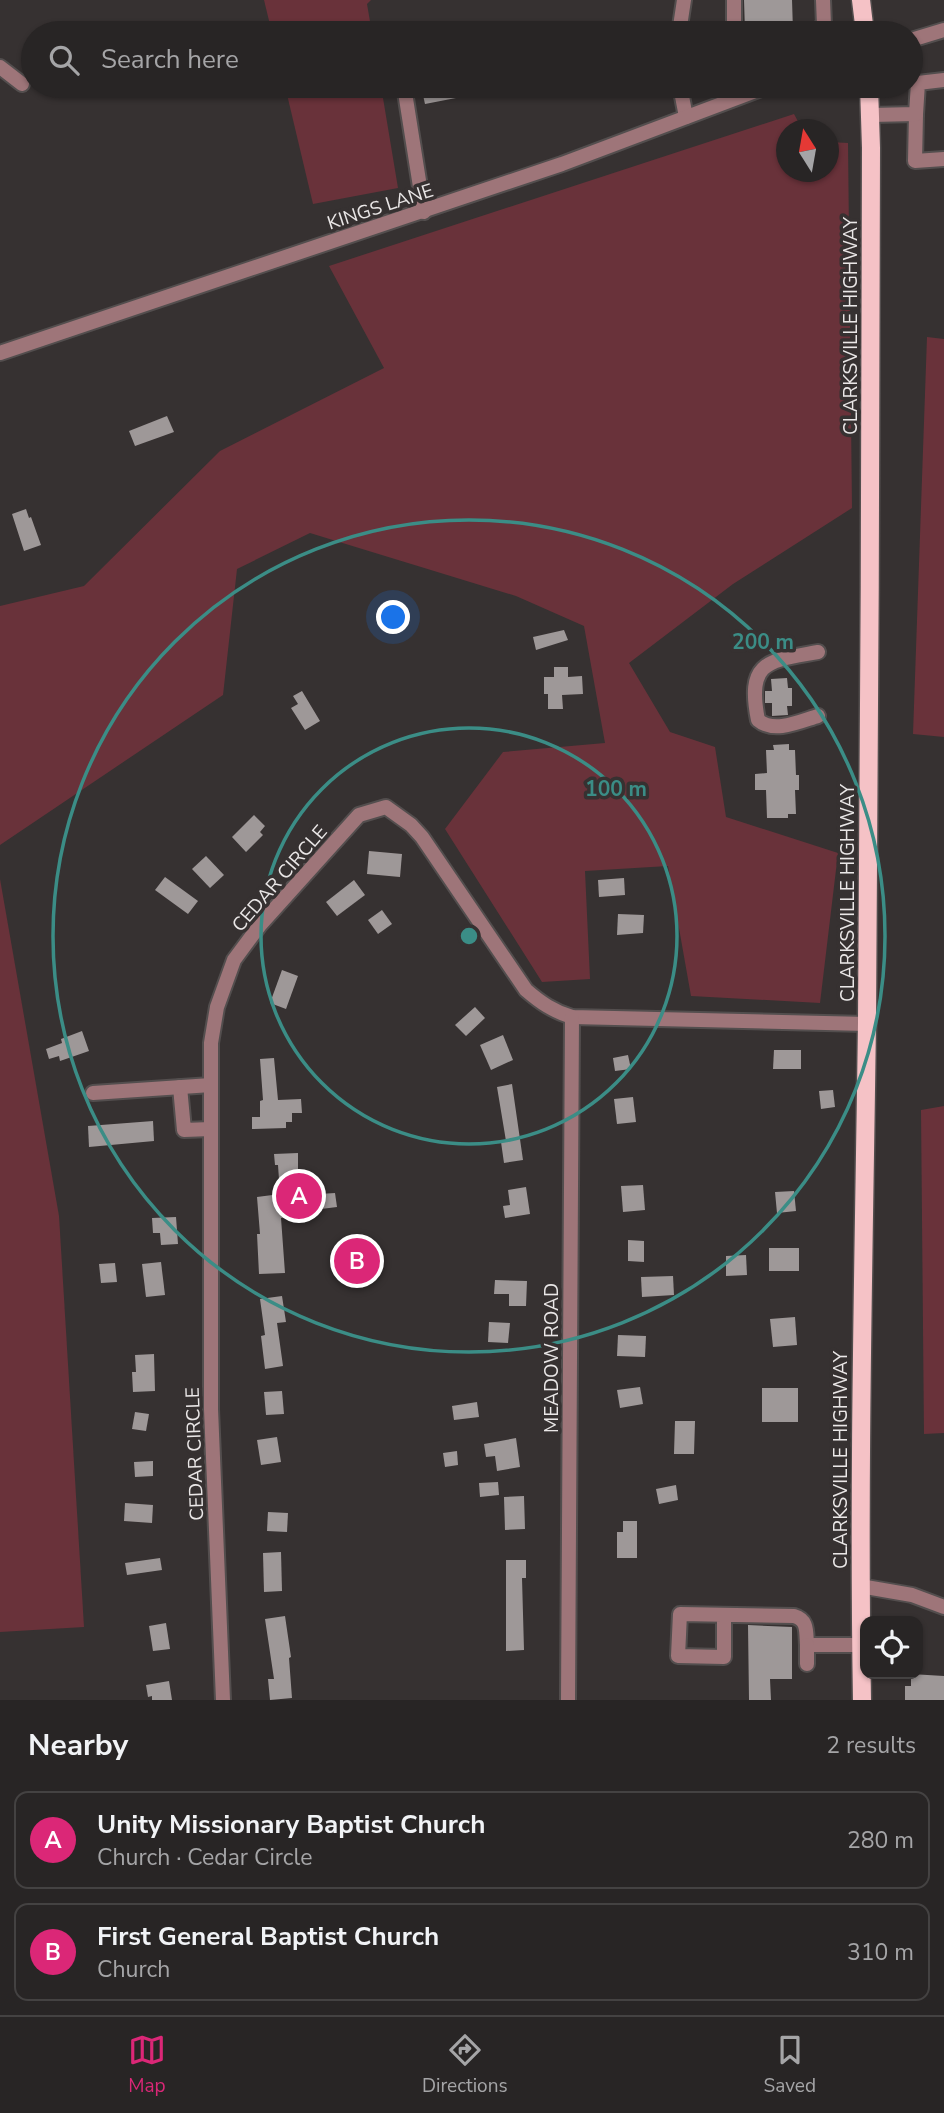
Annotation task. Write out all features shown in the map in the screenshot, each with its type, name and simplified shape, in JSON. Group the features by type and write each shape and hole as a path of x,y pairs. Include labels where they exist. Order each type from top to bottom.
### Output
{"main road":[{"path":"861,0 864,21"},
{"name":"CLARKSVILLE HIGHWAY","path":"861,1616 867,1024 870,98"},
{"name":"CLARKSVILLE HIGHWAY","path":"862,1679 862,1700"}],"street":[{"path":"680,21 684,0"},
{"path":"734,0 734,21"},
{"path":"823,0 824,21"},
{"path":"923,36 944,30"},
{"path":"0,67 21,83"},
{"path":"923,82 944,80"},
{"path":"406,98 424,212"},
{"path":"682,98 686,117"},
{"name":"KINGS LANE","path":"0,353 562,164 686,117 727,98"},
{"path":"917,98 915,161 944,159"},
{"path":"871,115 916,114"},
{"path":"818,652 765,665 759,671 756,687 758,720 764,726 776,727 818,716"},
{"name":"CEDAR CIRCLE","path":"223,1700 211,1409 211,1043 217,1007 234,960 260,925 359,815 386,807 411,825 422,837 526,990 548,1008 572,1017 867,1024"},
{"name":"MEADOW ROAD","path":"568,1700 572,1017"},
{"path":"93,1093 211,1085"},
{"path":"180,1087 184,1130 211,1129"},
{"path":"860,1586 912,1595 944,1607"},
{"path":"724,1615 801,1618 806,1623 807,1664"},
{"path":"807,1645 860,1645"}],"shaded area":[{"path":"264,0 371,0 367,4 370,21 269,21"},
{"path":"288,98 383,98 398,188 313,204"},
{"path":"794,114 797,119 779,119"},
{"path":"776,120 776,182 839,182 839,143 848,143 852,508 733,584 629,663 670,732 715,747 726,817 838,853 820,1003 691,996 668,866 585,871 590,979 542,982 445,829 503,752 605,743 584,626 516,596 310,533 237,569 223,695 0,845 0,606 84,586 220,451 384,368 329,266"},
{"path":"927,337 944,339 944,737 913,734"},
{"path":"0,879 59,1216 84,1627 0,1632"},
{"path":"944,1106 944,1433 924,1434 921,1110"}],"building":[{"path":"744,0 792,0 793,21 745,21"},
{"path":"424,98 456,98 425,104"},
{"path":"167,416 174,432 135,446 129,431"},
{"path":"26,509 41,545 24,551 12,514"},
{"path":"564,630 568,640 536,650 533,637"},
{"path":"554,667 568,667 568,677 582,676 583,694 562,695 563,709 548,709 548,694 544,694 544,677 554,677"},
{"path":"787,678 788,688 792,688 792,706 787,706 788,715 772,716 772,703 765,703 765,691 772,691 771,679"},
{"path":"302,691 320,721 305,730 291,708 298,704 293,696"},
{"path":"789,744 789,750 795,750 796,775 799,775 799,790 795,790 796,814 788,814 788,818 767,818 766,790 755,790 755,774 767,773 766,750 774,750 773,745"},
{"path":"254,815 265,826 260,832 263,835 246,852 232,837"},
{"path":"369,851 402,854 400,877 367,874"},
{"path":"206,856 224,875 210,888 192,869"},
{"path":"165,877 198,901 188,914 155,890"},
{"path":"624,878 625,895 599,897 598,880"},
{"path":"354,880 365,895 337,916 326,902"},
{"path":"382,910 392,924 378,934 368,920"},
{"path":"618,914 644,915 643,933 617,935"},
{"path":"282,970 298,976 286,1009 270,1003"},
{"path":"475,1007 485,1018 466,1036 455,1025"},
{"path":"82,1031 89,1051 60,1061 59,1056 49,1059 46,1049 62,1043 61,1039"},
{"path":"503,1035 513,1060 491,1070 480,1045"},
{"path":"774,1050 801,1050 801,1069 773,1069"},
{"path":"628,1055 631,1069 615,1071 613,1058"},
{"path":"274,1058 278,1100 301,1099 302,1113 292,1113 292,1122 286,1122 286,1128 252,1129 252,1117 260,1117 260,1101 263,1100 260,1059"},
{"path":"512,1084 523,1160 504,1163 501,1142 506,1141 497,1087"},
{"path":"833,1090 835,1107 821,1109 819,1091"},
{"path":"633,1097 636,1122 617,1124 614,1099"},
{"path":"153,1121 154,1141 89,1147 88,1126"},
{"path":"298,1153 298,1171 291,1171 296,1216 281,1218 285,1273 259,1274 257,1197 280,1194 278,1165 275,1165 274,1154"},
{"path":"643,1185 645,1210 623,1212 621,1186"},
{"path":"526,1187 530,1214 505,1218 503,1206 510,1205 508,1190"},
{"path":"794,1191 796,1211 777,1213 775,1192"},
{"path":"335,1193 337,1207 321,1209 319,1194"},
{"path":"176,1217 178,1244 161,1245 160,1233 153,1233 152,1218"},
{"path":"628,1240 644,1241 644,1262 628,1261"},
{"path":"769,1248 799,1248 799,1271 769,1271"},
{"path":"746,1255 747,1275 726,1276 726,1256"},
{"path":"161,1262 165,1295 146,1297 142,1264"},
{"path":"115,1263 117,1282 101,1283 99,1264"},
{"path":"673,1276 674,1295 642,1297 641,1277"},
{"path":"495,1280 527,1281 526,1306 509,1306 509,1294 494,1294"},
{"path":"282,1296 286,1322 277,1323 283,1366 265,1369 261,1336 265,1335 260,1299"},
{"path":"795,1317 797,1345 773,1347 770,1319"},
{"path":"489,1322 510,1323 508,1343 488,1342"},
{"path":"618,1335 646,1336 645,1357 617,1356"},
{"path":"154,1354 155,1391 133,1392 135,1355"},
{"path":"640,1387 643,1404 620,1408 617,1390"},
{"path":"762,1388 798,1388 798,1422 762,1422"},
{"path":"282,1391 284,1414 266,1415 264,1392"},
{"path":"477,1402 479,1417 454,1420 452,1406"},
{"path":"135,1412 149,1414 146,1431 132,1429"},
{"path":"675,1421 695,1421 694,1454 674,1454"},
{"path":"277,1437 281,1462 261,1465 257,1440"},
{"path":"516,1438 520,1467 497,1471 495,1456 486,1457 484,1444"},
{"path":"457,1451 458,1465 445,1467 443,1453"},
{"path":"153,1461 153,1476 135,1477 134,1462"},
{"path":"498,1482 499,1495 480,1497 479,1483"},
{"path":"676,1485 678,1500 659,1504 656,1489"},
{"path":"524,1496 525,1529 505,1530 504,1497"},
{"path":"125,1503 153,1505 152,1523 124,1521"},
{"path":"268,1512 288,1513 287,1532 267,1531"},
{"path":"623,1521 637,1521 637,1558 617,1558 617,1532 623,1532"},
{"path":"281,1552 282,1591 264,1592 263,1553"},
{"path":"160,1558 162,1570 127,1575 125,1563"},
{"path":"506,1560 526,1560 526,1578 522,1578 524,1650 506,1651"},
{"path":"285,1616 291,1657 292,1698 270,1700 268,1679 274,1679 265,1619"},
{"path":"166,1623 170,1649 153,1651 149,1626"},
{"path":"748,1625 792,1627 792,1679 770,1679 771,1700 749,1700"},
{"path":"923,1675 944,1676 944,1700 905,1700 905,1686 911,1686 911,1679 923,1679"},
{"path":"169,1681 172,1700 152,1700 152,1696 148,1697 146,1685"}],"place":[{"name":"Unity Missionary Baptist Church","path":"299,1196"},
{"name":"First General Baptist Church","path":"357,1261"}]}
